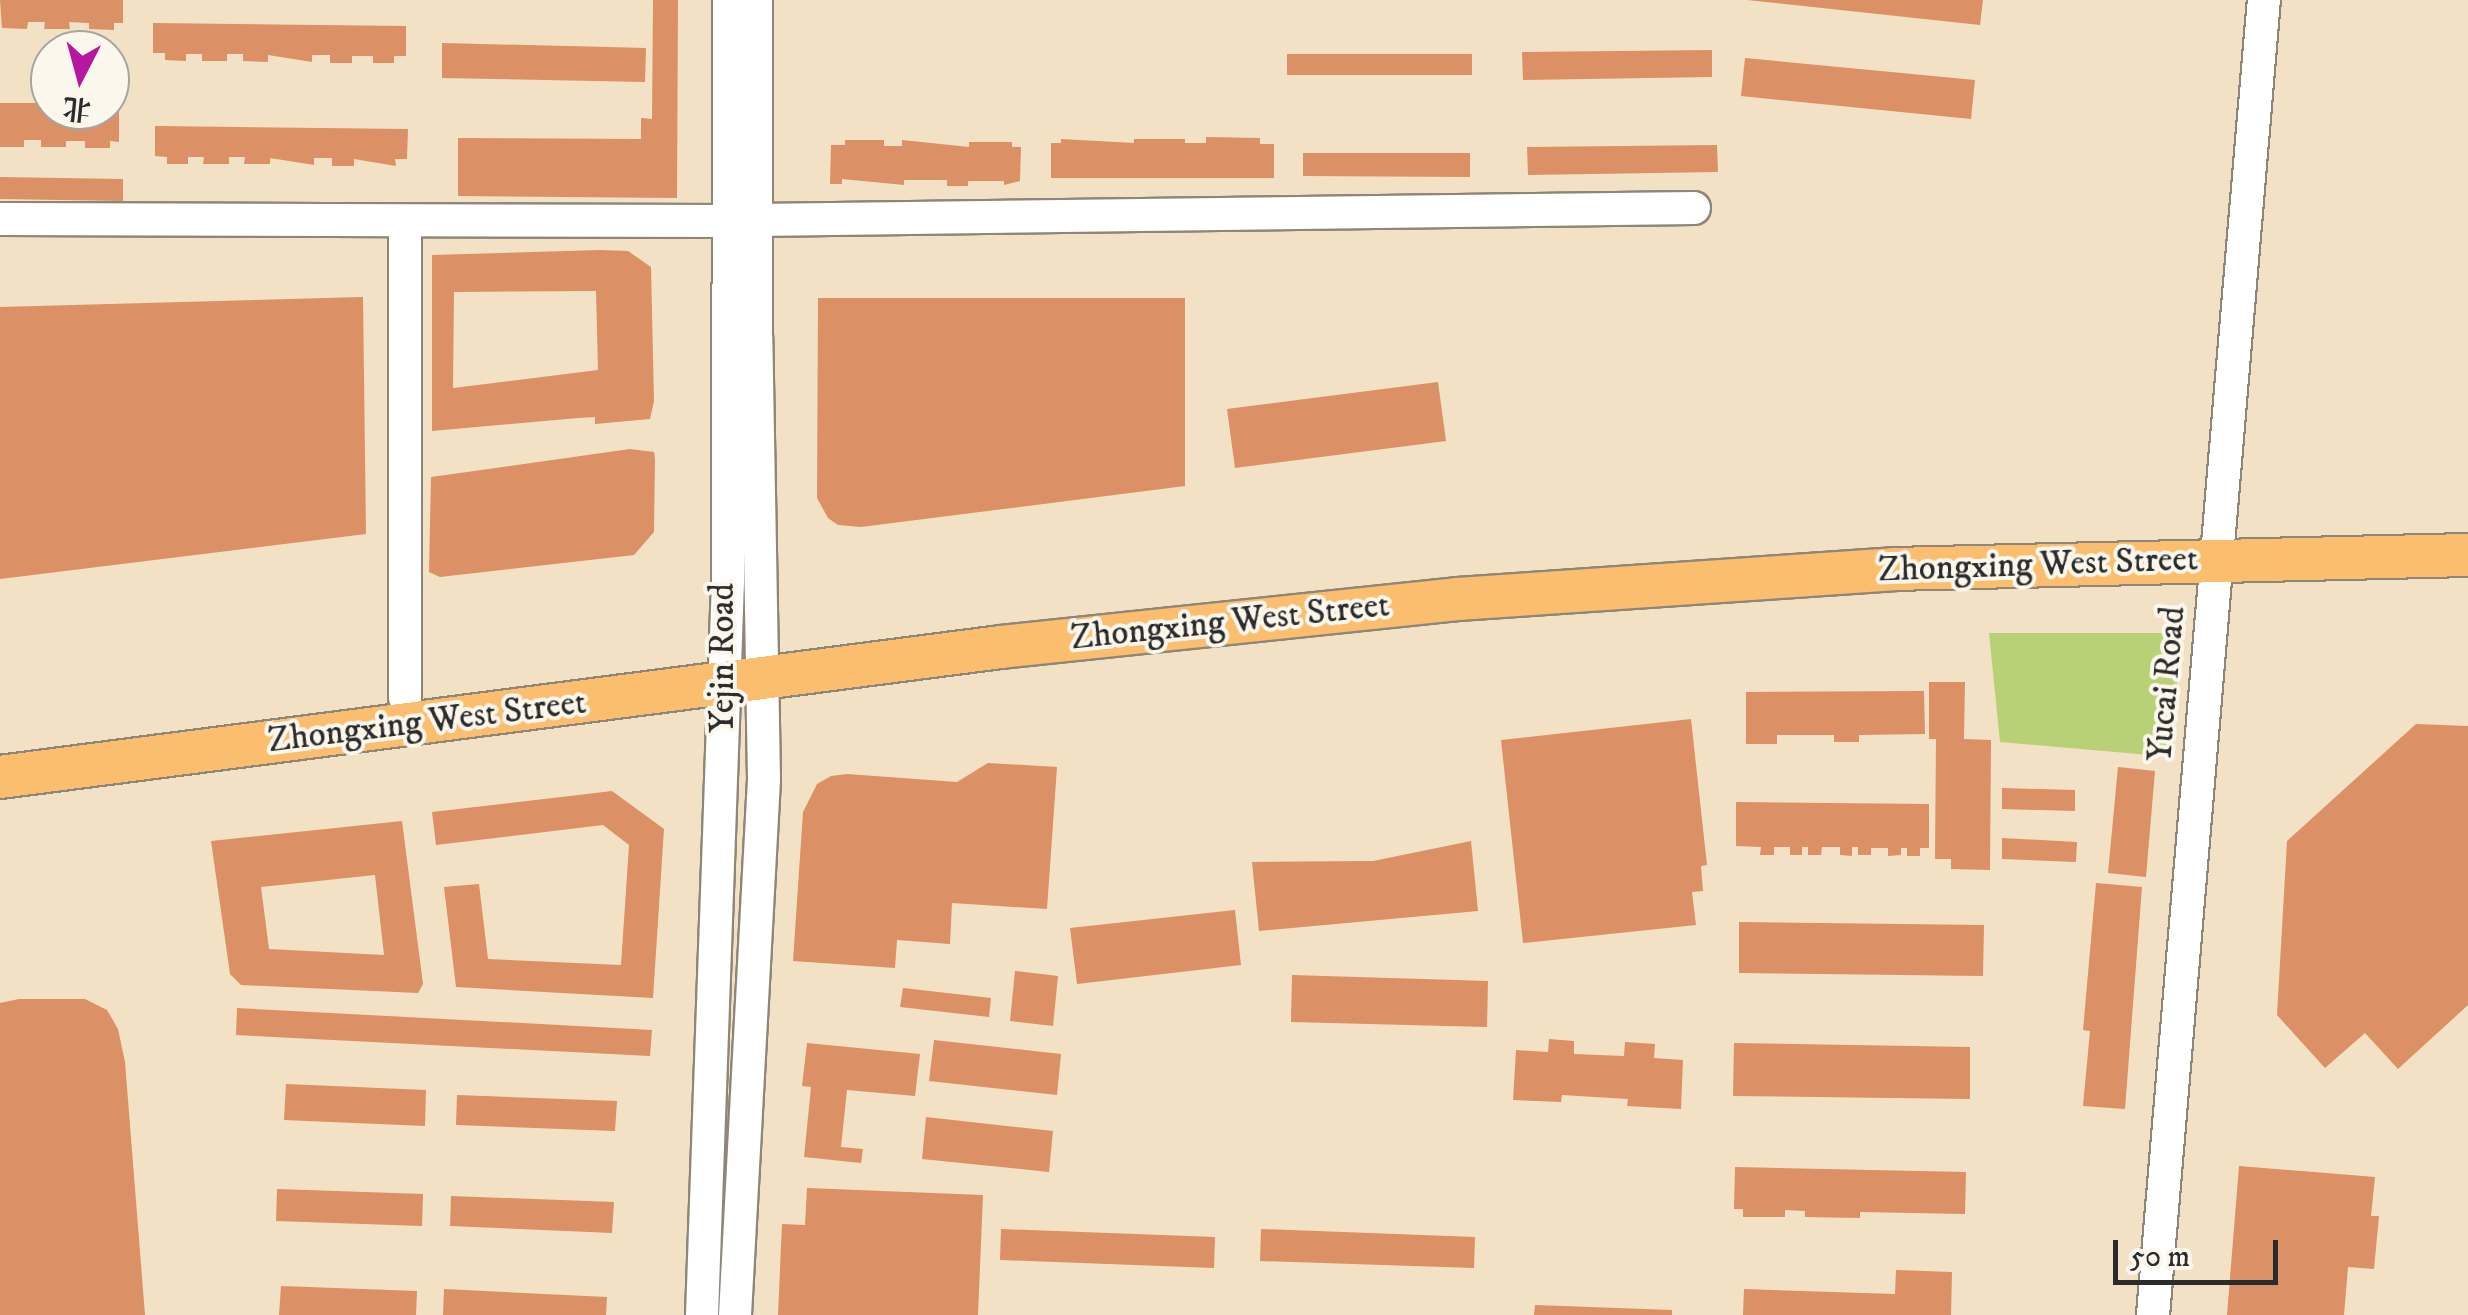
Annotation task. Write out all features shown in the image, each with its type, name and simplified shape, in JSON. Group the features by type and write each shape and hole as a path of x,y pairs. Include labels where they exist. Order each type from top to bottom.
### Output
{"main road":[{"name":"Zhongxing West Street","path":"0,750 405,698 1457,599 2468,529"},
{"name":"Zhongxing West Street","path":"2219,545 2468,555"},
{"name":"Zhongxing West Street","path":"0,777 745,668"}],"street":[{"name":"Yejin Road","path":"702,1315 745,668 742,220 729,0"},
{"name":"Yejin Road","path":"742,220 756,0"},
{"name":"Yucai Road","path":"2153,1315 2264,0"},
{"path":"0,219 742,220 1694,208"},
{"path":"405,220 405,698"},
{"name":"Yejin Road","path":"734,1315 764,779 745,668"}],"green space":[{"path":"1989,633 2180,633 2173,757 2000,742"}],"building":[{"path":"0,0 123,0 123,23 114,23 114,30 89,29 89,23 69,22 70,29 44,29 45,22 28,22 27,29 2,28"},
{"path":"653,0 678,0 677,198 458,196 458,138 641,139 641,118 652,119"},
{"path":"1747,0 1983,0 1980,25"},
{"path":"153,23 406,26 406,56 394,56 394,63 373,63 373,56 352,56 352,63 330,63 330,55 312,55 312,62 268,55 268,62 243,61 243,54 227,54 227,61 202,61 202,54 186,54 186,61 165,60 165,53 153,53"},
{"path":"442,43 646,48 645,82 442,78"},
{"path":"1712,50 1712,77 1523,80 1522,52"},
{"path":"1287,54 1472,54 1472,75 1287,75"},
{"path":"1745,58 1975,80 1971,119 1741,96"},
{"path":"0,103 30,103 30,130 119,130 119,142 110,141 110,148 85,148 85,141 66,141 66,147 41,147 41,140 24,140 24,147 0,147"},
{"path":"155,126 408,129 407,159 395,159 396,166 354,159 354,166 332,166 332,158 314,158 314,165 270,158 270,164 244,164 245,157 229,157 229,164 203,164 204,157 188,157 188,164 167,164 167,157 155,156"},
{"path":"1206,137 1260,138 1260,144 1274,144 1274,178 1051,178 1051,143 1061,143 1061,139 1134,143 1134,139 1185,139 1185,143 1206,143"},
{"path":"845,140 884,140 884,146 902,146 902,140 969,147 969,142 1012,142 1012,147 1021,147 1020,181 1004,185 1004,181 968,181 968,186 947,186 947,180 904,180 904,185 842,179 842,184 830,184 831,145 845,145"},
{"path":"1717,145 1718,172 1528,175 1527,147"},
{"path":"1303,153 1470,153 1470,177 1303,176"},
{"path":"0,177 123,179 123,201 0,199"},
{"path":"628,251 651,267 654,401 650,419 595,424 595,417 432,431 432,255","holes":["596,291 598,370 453,388 454,292"]},
{"path":"363,297 366,534 0,579 0,307"},
{"path":"818,298 1185,298 1185,486 861,527 838,525 828,518 817,498"},
{"path":"1438,382 1446,441 1235,468 1227,409"},
{"path":"630,449 654,452 655,459 654,532 634,555 440,577 429,572 431,477"},
{"path":"1929,682 1965,682 1964,739 1991,740 1990,870 1951,869 1951,859 1935,859 1936,739 1929,739"},
{"path":"1924,691 1925,734 1859,735 1859,742 1834,742 1834,735 1777,735 1777,744 1746,744 1746,692"},
{"path":"1691,719 1707,865 1701,866 1703,891 1692,892 1696,925 1523,943 1501,740"},
{"path":"2416,724 2468,726 2468,1005 2398,1069 2365,1033 2325,1068 2277,1015 2287,841"},
{"path":"988,763 1057,767 1047,909 952,903 950,944 897,940 895,968 793,961 803,812 817,784 831,776 847,774 957,782"},
{"path":"2118,767 2155,771 2146,877 2108,873"},
{"path":"2002,788 2075,790 2075,811 2002,809"},
{"path":"612,791 664,829 653,998 456,987 444,887 479,884 488,959 621,965 629,845 603,825 436,845 432,812"},
{"path":"1736,802 1929,804 1929,848 1920,848 1920,856 1907,856 1907,848 1901,848 1901,855 1888,856 1888,848 1871,848 1871,855 1858,855 1858,847 1852,847 1852,856 1840,855 1840,847 1822,847 1821,855 1808,855 1808,847 1802,847 1802,855 1790,855 1790,847 1774,847 1774,855 1760,855 1761,847 1736,846"},
{"path":"402,821 423,984 418,993 241,985 230,974 211,841","holes":["375,875 384,955 269,949 261,887"]},
{"path":"2002,838 2077,842 2076,862 2002,859"},
{"path":"1471,841 1478,911 1259,931 1252,862 1373,861"},
{"path":"2096,883 2142,887 2125,1109 2083,1106 2090,1031 2083,1030"},
{"path":"1235,910 1241,965 1077,984 1070,928"},
{"path":"1739,922 1984,925 1983,976 1739,973"},
{"path":"1015,971 1058,976 1053,1026 1010,1021"},
{"path":"1292,975 1488,981 1487,1027 1291,1022"},
{"path":"903,988 991,998 989,1017 900,1007"},
{"path":"19,999 85,999 107,1010 118,1029 125,1062 145,1315 0,1315 0,1003"},
{"path":"237,1008 652,1030 650,1056 236,1035"},
{"path":"1549,1039 1574,1041 1574,1054 1624,1056 1625,1042 1655,1044 1654,1058 1683,1060 1681,1109 1627,1106 1628,1099 1562,1095 1561,1102 1513,1100 1516,1050 1548,1052"},
{"path":"934,1040 1061,1054 1057,1095 929,1081"},
{"path":"807,1043 920,1054 915,1096 847,1090 841,1147 863,1149 861,1163 804,1157 811,1087 802,1086"},
{"path":"1734,1043 1970,1047 1970,1099 1733,1096"},
{"path":"286,1084 426,1090 425,1126 284,1120"},
{"path":"457,1095 617,1101 615,1131 456,1125"},
{"path":"926,1117 1053,1131 1049,1172 922,1159"},
{"path":"2239,1166 2375,1177 2371,1216 2379,1216 2374,1269 2348,1267 2344,1315 2227,1315"},
{"path":"1735,1167 1966,1172 1965,1214 1860,1212 1860,1218 1805,1217 1805,1211 1785,1210 1785,1217 1743,1217 1743,1209 1734,1209"},
{"path":"807,1188 983,1195 978,1315 778,1315 782,1224 805,1225"},
{"path":"277,1189 423,1194 422,1226 276,1221"},
{"path":"451,1196 614,1202 612,1233 450,1226"},
{"path":"1001,1229 1215,1237 1214,1268 1000,1260"},
{"path":"1261,1229 1475,1237 1474,1268 1260,1261"},
{"path":"1896,1270 1952,1272 1951,1315 1743,1315 1744,1289 1895,1294"},
{"path":"281,1286 417,1291 416,1315 279,1315"},
{"path":"444,1289 607,1297 606,1315 443,1315"},
{"path":"1535,1305 1672,1310 1672,1315 1534,1315"}]}
